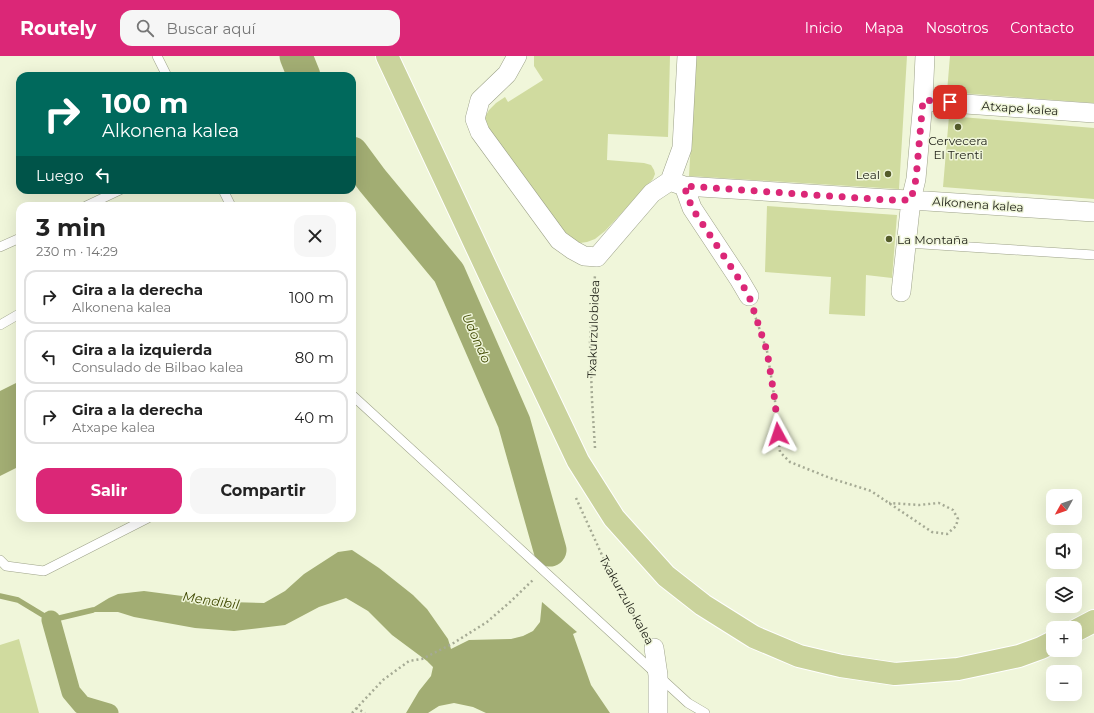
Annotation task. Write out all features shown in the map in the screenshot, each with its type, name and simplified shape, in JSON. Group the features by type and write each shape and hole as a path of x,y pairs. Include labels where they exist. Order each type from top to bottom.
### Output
{"main road":[{"path":"387,56 578,461 614,518 666,576 703,605 754,637 800,656 841,666 895,674 958,669 1019,656 1046,646"},
{"path":"1082,627 1094,621"}],"street":[{"path":"517,56 507,74 480,100 475,119 480,132 559,240 584,256 597,257 652,193 677,183"},
{"path":"687,56 682,148 677,183 749,296"},
{"path":"901,292 911,200 916,179 923,100 924,56"},
{"name":"Atxape kalea","path":"923,100 1094,113"},
{"name":"Alkonena kalea","path":"677,183 888,200 911,200 1094,212"},
{"name":"Txakurzulo kalea","path":"654,648 658,675 658,713"}],"lane":[{"path":"157,56 165,72"},
{"path":"94,202 112,194"},
{"path":"0,247 16,240"},
{"path":"907,243 1094,255"},
{"path":"0,324 16,316"},
{"path":"356,399 688,703 705,713"},
{"path":"0,560 6,566 44,571 140,522"}],"path":[{"name":"Txakurzulobidea","path":"595,450 590,341 597,257"},
{"path":"749,296 767,351 775,401 780,452 790,462 830,478 871,491 932,532 947,534 956,526 958,519 953,510 939,503 889,503"},
{"name":"Txakurzulo kalea","path":"573,491 588,527 618,588 654,648"},
{"path":"352,713 383,680 409,661 422,659 452,644 487,622 510,602 542,570"},
{"path":"356,708 365,713"}],"water":[{"path":"16,383 16,468 0,476 0,391"},
{"path":"352,550 379,568 413,595 427,609 448,639 451,649 469,640 511,639 523,636 533,631 540,622 542,602 577,632 573,634 591,685 610,713 486,713 473,707 454,703 439,706 428,713 406,713 419,691 431,676 433,667 392,635 368,611 346,598 319,607 285,625 234,631 195,628 134,617 118,612 86,612 118,594 144,591 228,602 264,603 285,591 304,574 338,552"}],"building":[{"path":"534,56 670,56 668,137 608,134 607,160 651,165 655,174 653,179 605,231 595,239 587,242 580,243 569,240 489,136 485,117 489,110 505,97 508,102 543,80 534,66"},
{"path":"696,56 907,56 899,189 689,176"},
{"path":"950,56 1094,56 1094,103 947,92"},
{"path":"949,116 1094,128 1094,199 943,187"},
{"path":"767,206 897,215 892,278 866,275 865,316 829,314 831,277 765,272"},
{"path":"19,639 39,713 0,713 0,645"}],"waterway":[{"name":"Udondo","path":"296,56 302,72"},
{"name":"Udondo","path":"356,158 449,273 514,422 550,550"},
{"name":"Mendibil","path":"0,596 18,600 51,620 93,610"},
{"path":"51,620 71,692 82,705 109,713"}],"place":[{"name":"Cervecera El Trenti","path":"958,127"},
{"name":"Leal","path":"888,174"},
{"name":"La Montaña","path":"889,239"}],"route":[{"path":"778,434 775,401 767,351 749,296 692,208 684,186 888,200 911,200 916,179 923,100 950,102"}]}
